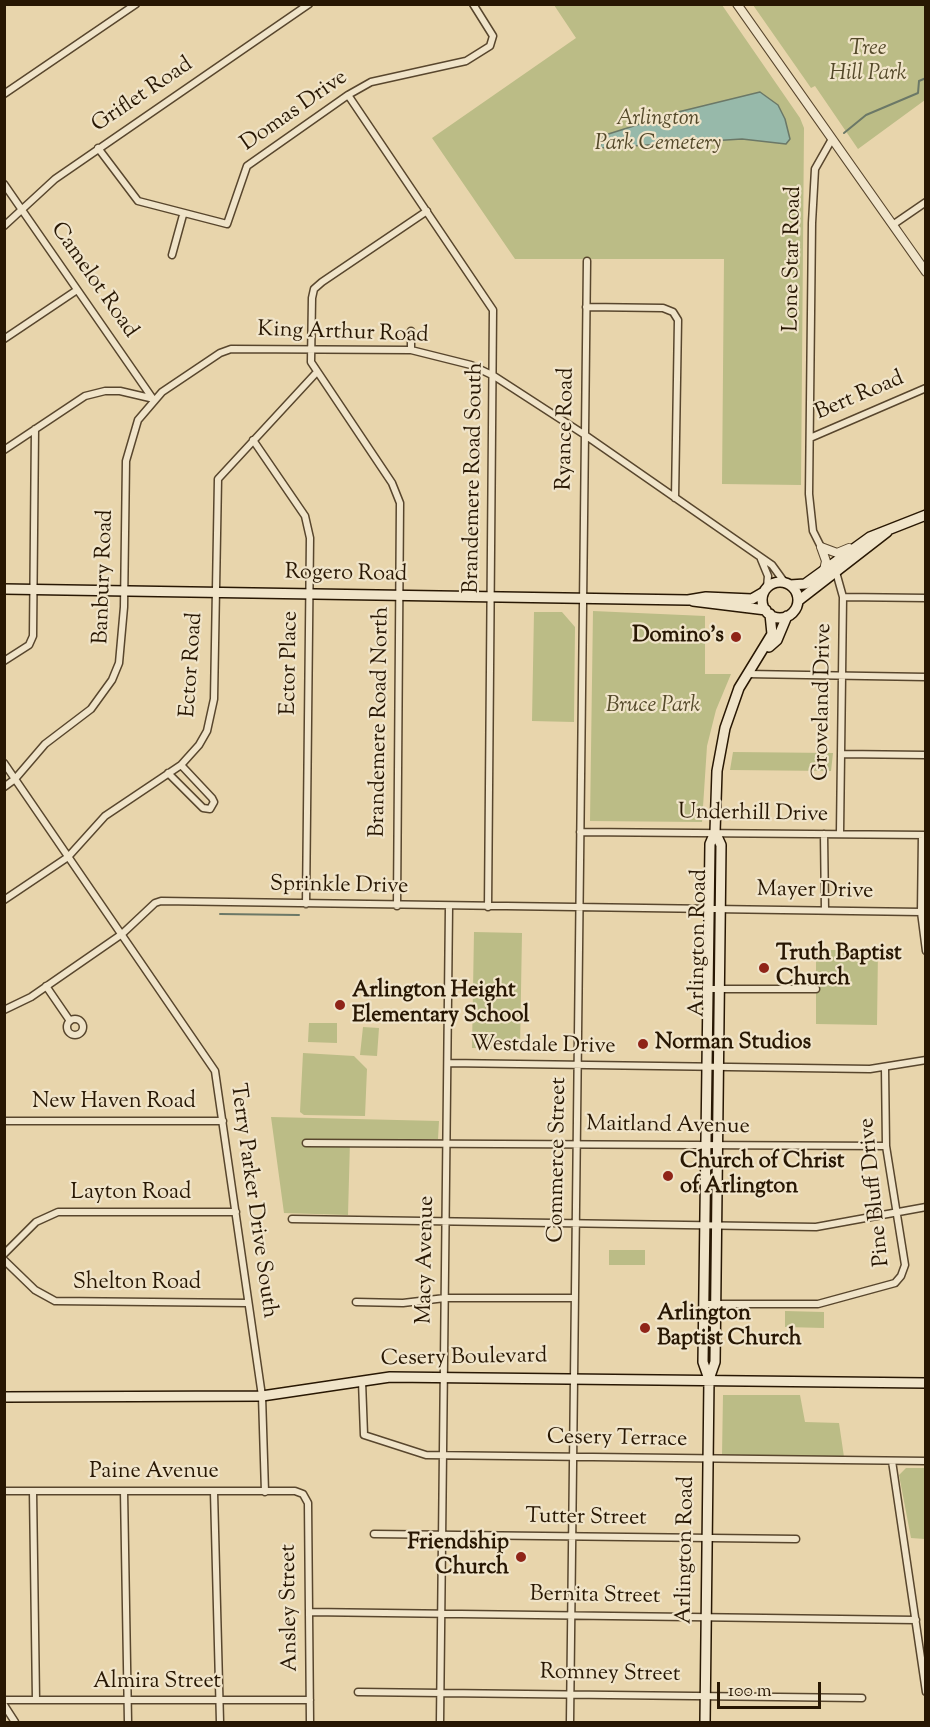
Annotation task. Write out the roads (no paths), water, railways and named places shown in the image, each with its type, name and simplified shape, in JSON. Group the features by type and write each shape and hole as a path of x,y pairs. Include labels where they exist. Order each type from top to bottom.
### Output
{"main road":[{"path":"889,530 877,542 798,601 795,609 787,616 780,617 768,612 763,603 766,590 777,582 805,584 879,533 926,514"},
{"path":"788,584 795,591 798,601"},
{"name":"Rogero Road","path":"4,590 688,600 768,612"},
{"name":"Rogero Road","path":"688,600 706,597 752,599 766,590"},
{"name":"Arlington Road","path":"709,1379 703,1362 710,844 715,832 719,756 731,707 747,674 772,634 768,612"},
{"name":"Arlington Road","path":"762,651 772,646 787,616"},
{"name":"Arlington Road","path":"705,1722 709,1379 715,1362 719,1066 721,845 715,832"},
{"name":"Cesery Boulevard","path":"4,1397 262,1396 390,1377 444,1376 926,1383"}],"street":[{"path":"4,94 136,4"},
{"name":"Griflet Road","path":"4,226 55,178 309,4"},
{"name":"Domas Drive","path":"98,148 138,201 183,215 226,224 247,166 348,95 381,79 466,61 490,46 493,36 473,4"},
{"path":"737,4 926,272"},
{"name":"Brandemere Road South","path":"348,95 493,310 488,907"},
{"name":"Lone Star Road","path":"821,547 813,531 810,514 813,179 820,159 832,139"},
{"name":"Camelot Road","path":"4,184 153,399"},
{"path":"894,224 926,202"},
{"name":"Brandemere Road North","path":"397,906 401,596 399,497 316,373 311,362 310,350 314,290 427,211"},
{"path":"172,255 183,215"},
{"name":"Ryance Road","path":"583,598 587,261"},
{"path":"4,339 77,290"},
{"path":"586,307 663,308 673,312 678,321 675,498"},
{"path":"411,331 411,350"},
{"name":"King Arthur Road","path":"153,399 220,353 231,349 411,350 449,358 494,376 585,435 772,565 788,584"},
{"name":"Ector Road","path":"4,900 68,857 105,816 181,765 199,745 211,717 218,479 316,373"},
{"name":"Bert Road","path":"810,438 926,388"},
{"path":"4,450 76,401 94,393 120,391 144,394 153,399"},
{"name":"Banbury Road","path":"4,787 15,779 45,744 91,709 112,680 119,663 123,637 126,461 132,434 153,399"},
{"path":"4,661 31,641 35,429"},
{"name":"Ector Place","path":"253,440 305,516 309,527 306,904"},
{"path":"821,547 837,554 869,533 879,533"},
{"path":"821,547 826,561 824,570"},
{"path":"761,558 768,576 766,590"},
{"name":"Groveland Drive","path":"836,572 843,597 840,833"},
{"path":"843,597 926,598"},
{"name":"Commerce Street","path":"570,1722 583,598"},
{"path":"747,674 926,677"},
{"path":"841,754 926,755"},
{"name":"Terry Parker Drive South","path":"4,764 215,1071 262,1396 265,1492"},
{"path":"168,773 203,808 210,809 214,802 212,798 181,765"},
{"name":"Underhill Drive","path":"580,832 924,835"},
{"path":"824,834 825,910"},
{"path":"924,835 921,912 926,951"},
{"name":"Sprinkle Drive","path":"4,1010 46,986 122,934 155,903 161,902 449,907 709,908"},
{"name":"Macy Avenue","path":"440,1722 449,907"},
{"name":"Mayer Drive","path":"709,908 921,912"},
{"path":"46,986 70,1020"},
{"path":"707,989 816,989"},
{"name":"Westdale Drive","path":"448,1063 885,1068 926,1060"},
{"name":"Pine Bluff Drive","path":"716,1304 818,1304 895,1282 901,1276 904,1265 886,1146 885,1068"},
{"name":"New Haven Road","path":"4,1121 223,1121"},
{"name":"Maitland Avenue","path":"306,1143 886,1146"},
{"path":"292,1219 816,1227 926,1207"},
{"name":"Layton Road","path":"4,1254 36,1222 57,1212 236,1212"},
{"name":"Shelton Road","path":"4,1260 35,1290 55,1301 248,1303"},
{"path":"356,1302 403,1303 445,1298 575,1298"},
{"path":"704,1304 716,1304"},
{"name":"Cesery Terrace","path":"362,1381 364,1435 426,1455 926,1461"},
{"path":"892,1461 926,1692"},
{"name":"Paine Avenue","path":"4,1491 295,1491 303,1494"},
{"path":"33,1491 36,1700"},
{"path":"124,1491 128,1722"},
{"path":"214,1492 220,1722"},
{"name":"Ansley Street","path":"303,1494 308,1503 310,1722"},
{"name":"Tutter Street","path":"374,1534 796,1539"},
{"name":"Bernita Street","path":"309,1612 916,1620"},
{"name":"Romney Street","path":"358,1692 705,1694 862,1698"},
{"name":"Almira Street","path":"4,1700 310,1700"},
{"path":"4,1705 15,1722"}],"waterway":[{"path":"844,133 866,115 918,93 919,81 926,78"},
{"path":"220,914 299,915"}],"place":[{"name":"Domino's","path":"736,637"},
{"name":"Truth Baptist Church","path":"764,968"},
{"name":"Arlington Height Elementary School","path":"340,1005"},
{"name":"Norman Studios","path":"643,1044"},
{"name":"Church of Christ of Arlington","path":"668,1176"},
{"name":"Arlington Baptist Church","path":"645,1328"},
{"name":"Friendship Church","path":"521,1557"}],"park label":[{"name":"Tree Hill Park","path":"868,62"},
{"name":"Arlington Park Cemetery","path":"658,132"},
{"name":"Bruce Park","path":"653,707"}]}
